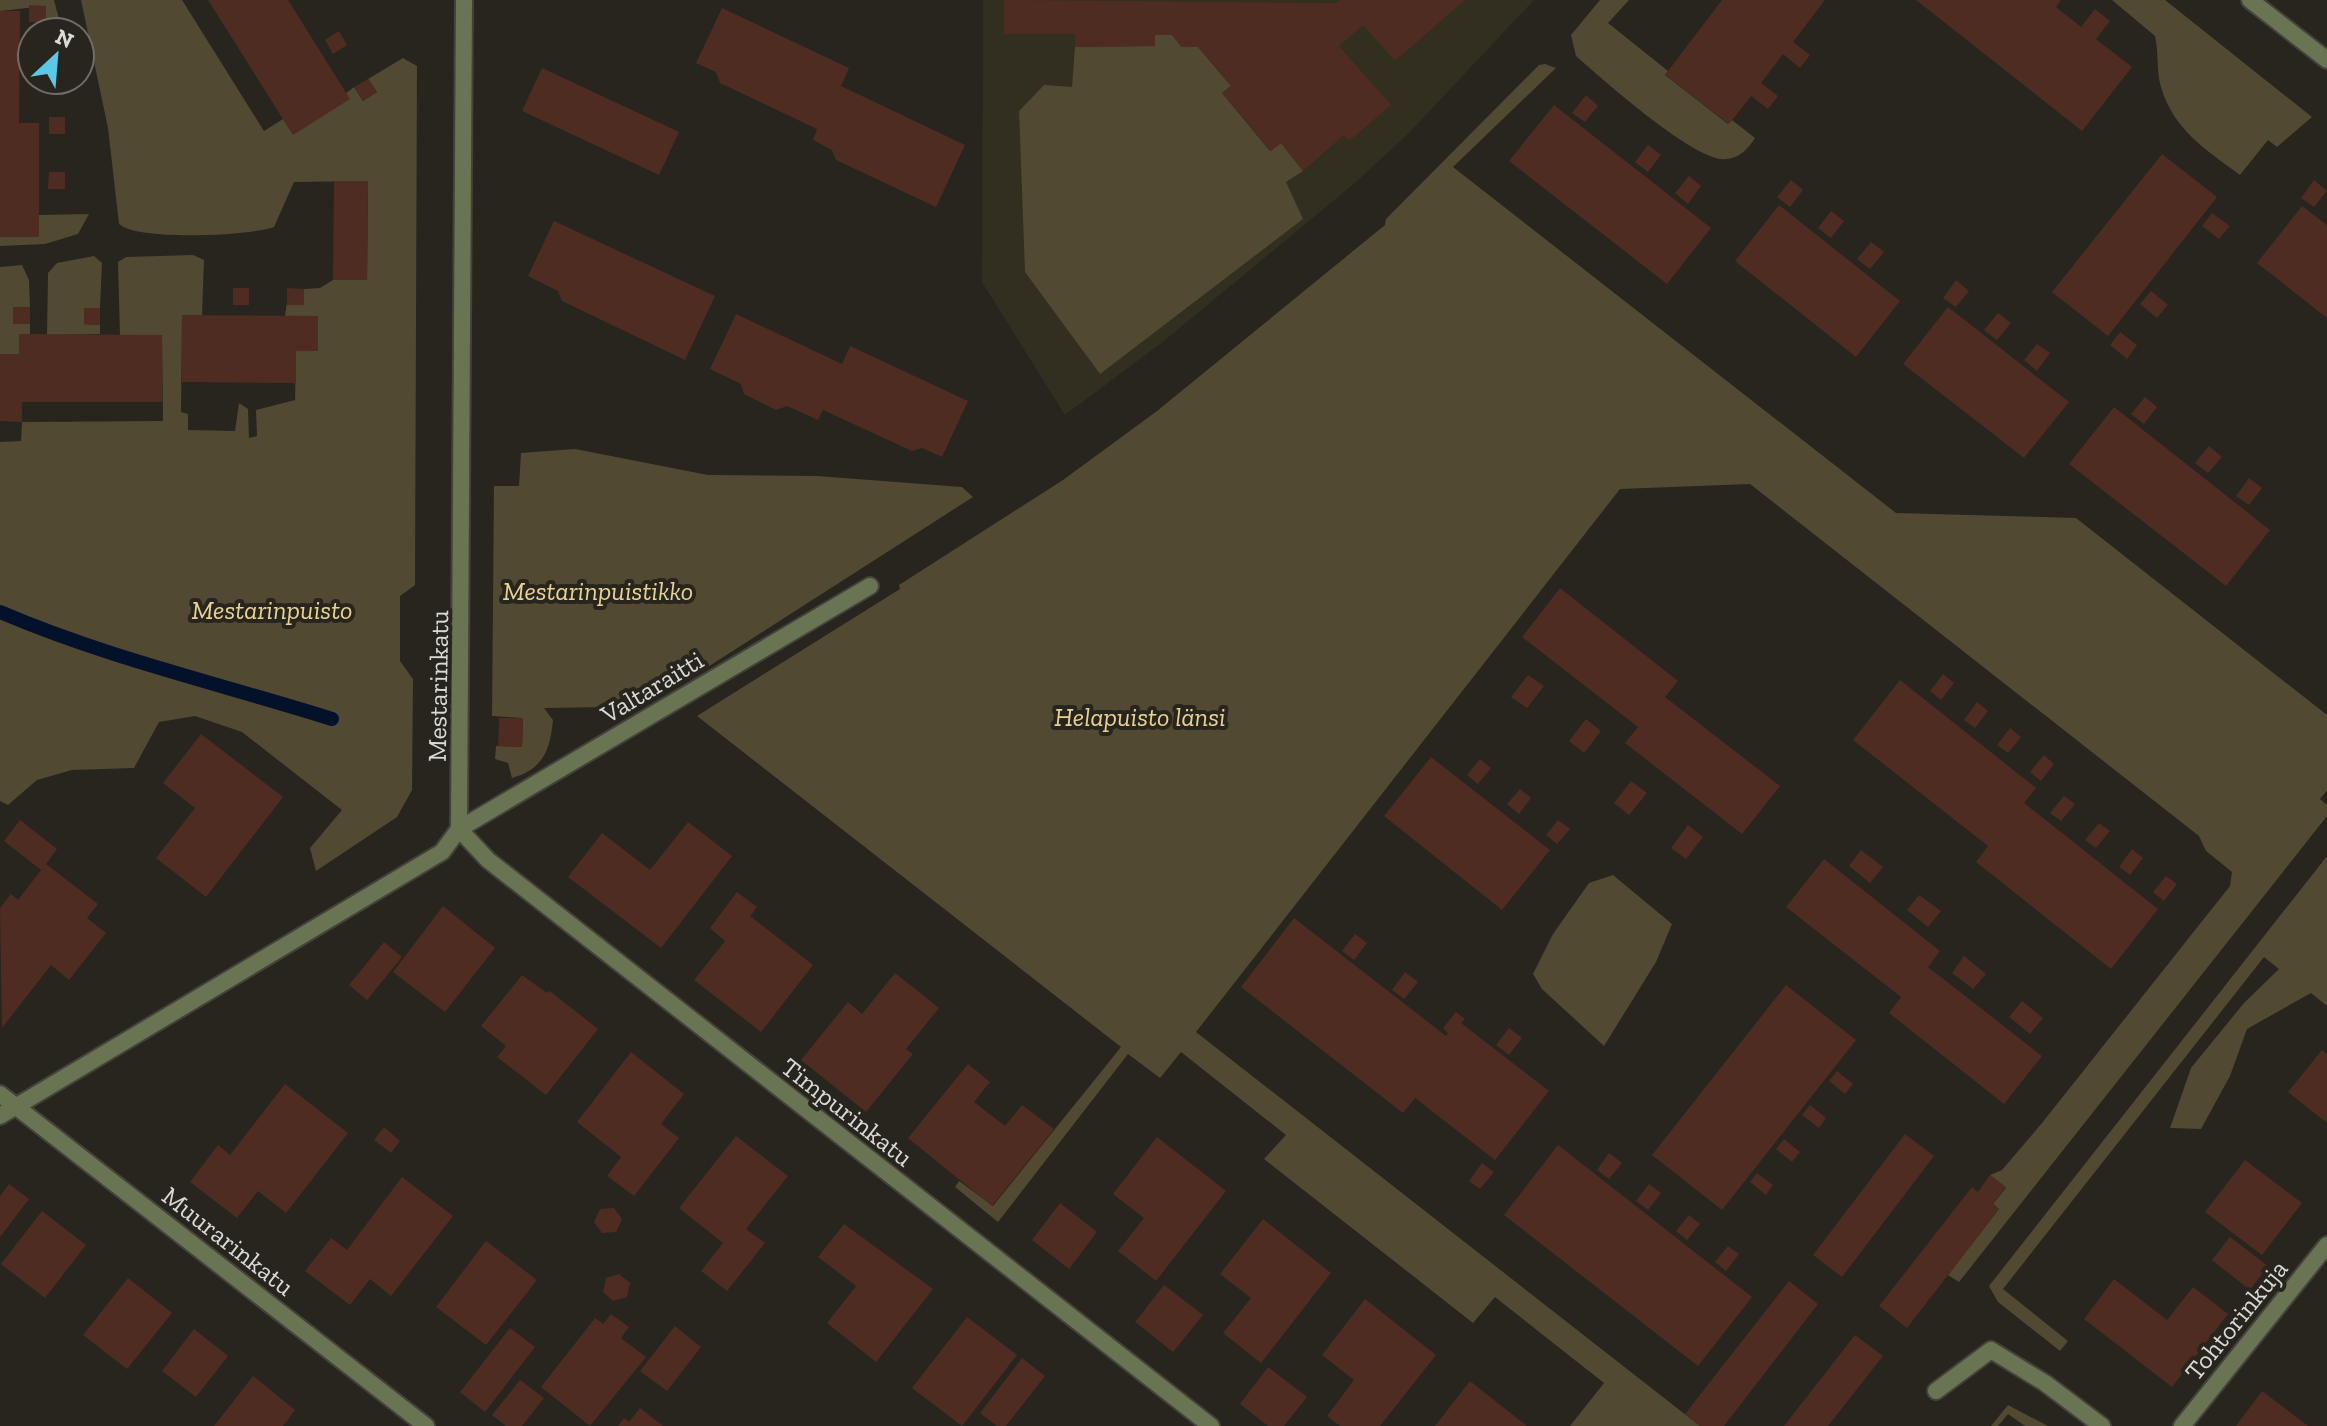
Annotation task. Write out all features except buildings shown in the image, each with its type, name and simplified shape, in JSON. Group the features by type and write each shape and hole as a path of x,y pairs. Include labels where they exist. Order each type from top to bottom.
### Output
{"street":[{"name":"Mestarinkatu","path":"459,829 464,0"},
{"path":"2250,0 2327,60"},
{"name":"Valtaraitti","path":"459,829 870,586"},
{"path":"0,1116 442,852 459,829"},
{"name":"Timpurinkatu","path":"459,829 488,860 1211,1426"},
{"name":"Muurarinkatu","path":"0,1094 426,1426"},
{"name":"Tohtorinkuja","path":"2182,1426 2327,1245"},
{"path":"1936,1391 1991,1350 2045,1383 2102,1426"}],"shaded area":[{"path":"983,0 1534,0 1409,133 1355,183 1164,341 1065,415 982,282"}],"green space":[{"path":"0,0 54,0 58,16 46,16 45,6 0,11"},
{"name":"Mestarinpuisto","path":"81,0 182,0 264,131 283,119 293,134 354,87 363,101 377,92 368,79 403,58 417,66 415,585 400,596 400,661 413,679 412,790 397,817 316,871 310,848 342,810 242,732 195,716 159,722 134,768 72,770 37,780 8,805 0,801 0,442 21,441 22,422 163,421 162,335 120,335 118,262 126,257 193,255 204,260 202,315 182,315 181,412 188,414 188,430 235,431 239,403 248,409 249,438 257,436 256,410 295,400 296,351 318,350 318,316 285,316 288,295 288,305 303,305 304,289 320,288 333,280 367,280 368,181 294,182 274,227 261,230 169,235 147,233 119,224 108,128 96,71 96,16 84,16"},
{"path":"1600,0 1629,0 1608,23 1668,71 1665,75 1728,124 1732,120 1755,138 1745,151 1736,157 1720,159 1687,144 1646,115 1576,56 1571,35"},
{"path":"2112,0 2165,0 2312,117 2277,147 2268,140 2240,175 2182,127 2166,102 2159,81 2155,36"},
{"path":"1155,35 1172,35 1182,47 1198,47 1231,86 1222,93 1270,151 1281,143 1303,171 1286,182 1303,219 1100,374 1025,272 1019,111 1044,85 1072,87 1075,47 1154,46"},
{"name":"Helapuisto länsi","path":"1539,65 1556,68 1453,167 1896,513 2076,518 2327,715 2327,790 2320,799 2327,805 2327,816 1959,1282 1948,1275 1999,1209 1993,1204 2006,1188 1990,1175 2002,1170 2042,1123 2230,886 2232,872 2206,851 2199,836 1750,484 1620,489 1196,1032 1700,1426 1570,1426 1604,1383 1495,1297 1473,1323 1264,1159 1286,1135 1181,1052 1160,1078 1128,1054 998,1222 955,1187 959,1181 993,1206 1121,1047 697,716 900,589 899,585 1063,480 1157,411 1385,225 1386,219"},
{"path":"89,214 78,234 45,244 0,246 0,237 39,215"},
{"path":"94,256 102,263 100,308 84,308 84,324 100,325 100,334 47,335 48,273 57,263"},
{"path":"22,265 29,280 30,307 13,308 13,324 30,324 30,334 19,354 0,354 0,267"},
{"name":"Mestarinpuistikko","path":"575,449 708,475 817,476 962,487 973,497 692,677 658,677 609,707 544,708 553,720 547,750 531,770 512,778 508,763 495,759 496,746 522,747 523,718 492,716 494,486 519,486 521,453"},
{"path":"2327,856 2327,1006 2311,993 2247,1029 2230,1076 2201,1129 2170,1128 2191,1068 2244,1003 2279,969 2264,957 2003,1289 2068,1341 2060,1351 1998,1302 1989,1286"},
{"path":"1613,875 1672,924 1656,962 1604,1046 1542,989 1533,974 1553,934 1589,883"},
{"path":"2008,1405 2048,1426 2025,1426 2008,1414 1998,1426 1991,1426"}],"waterway":[{"path":"0,612 123,657 332,719"}]}
